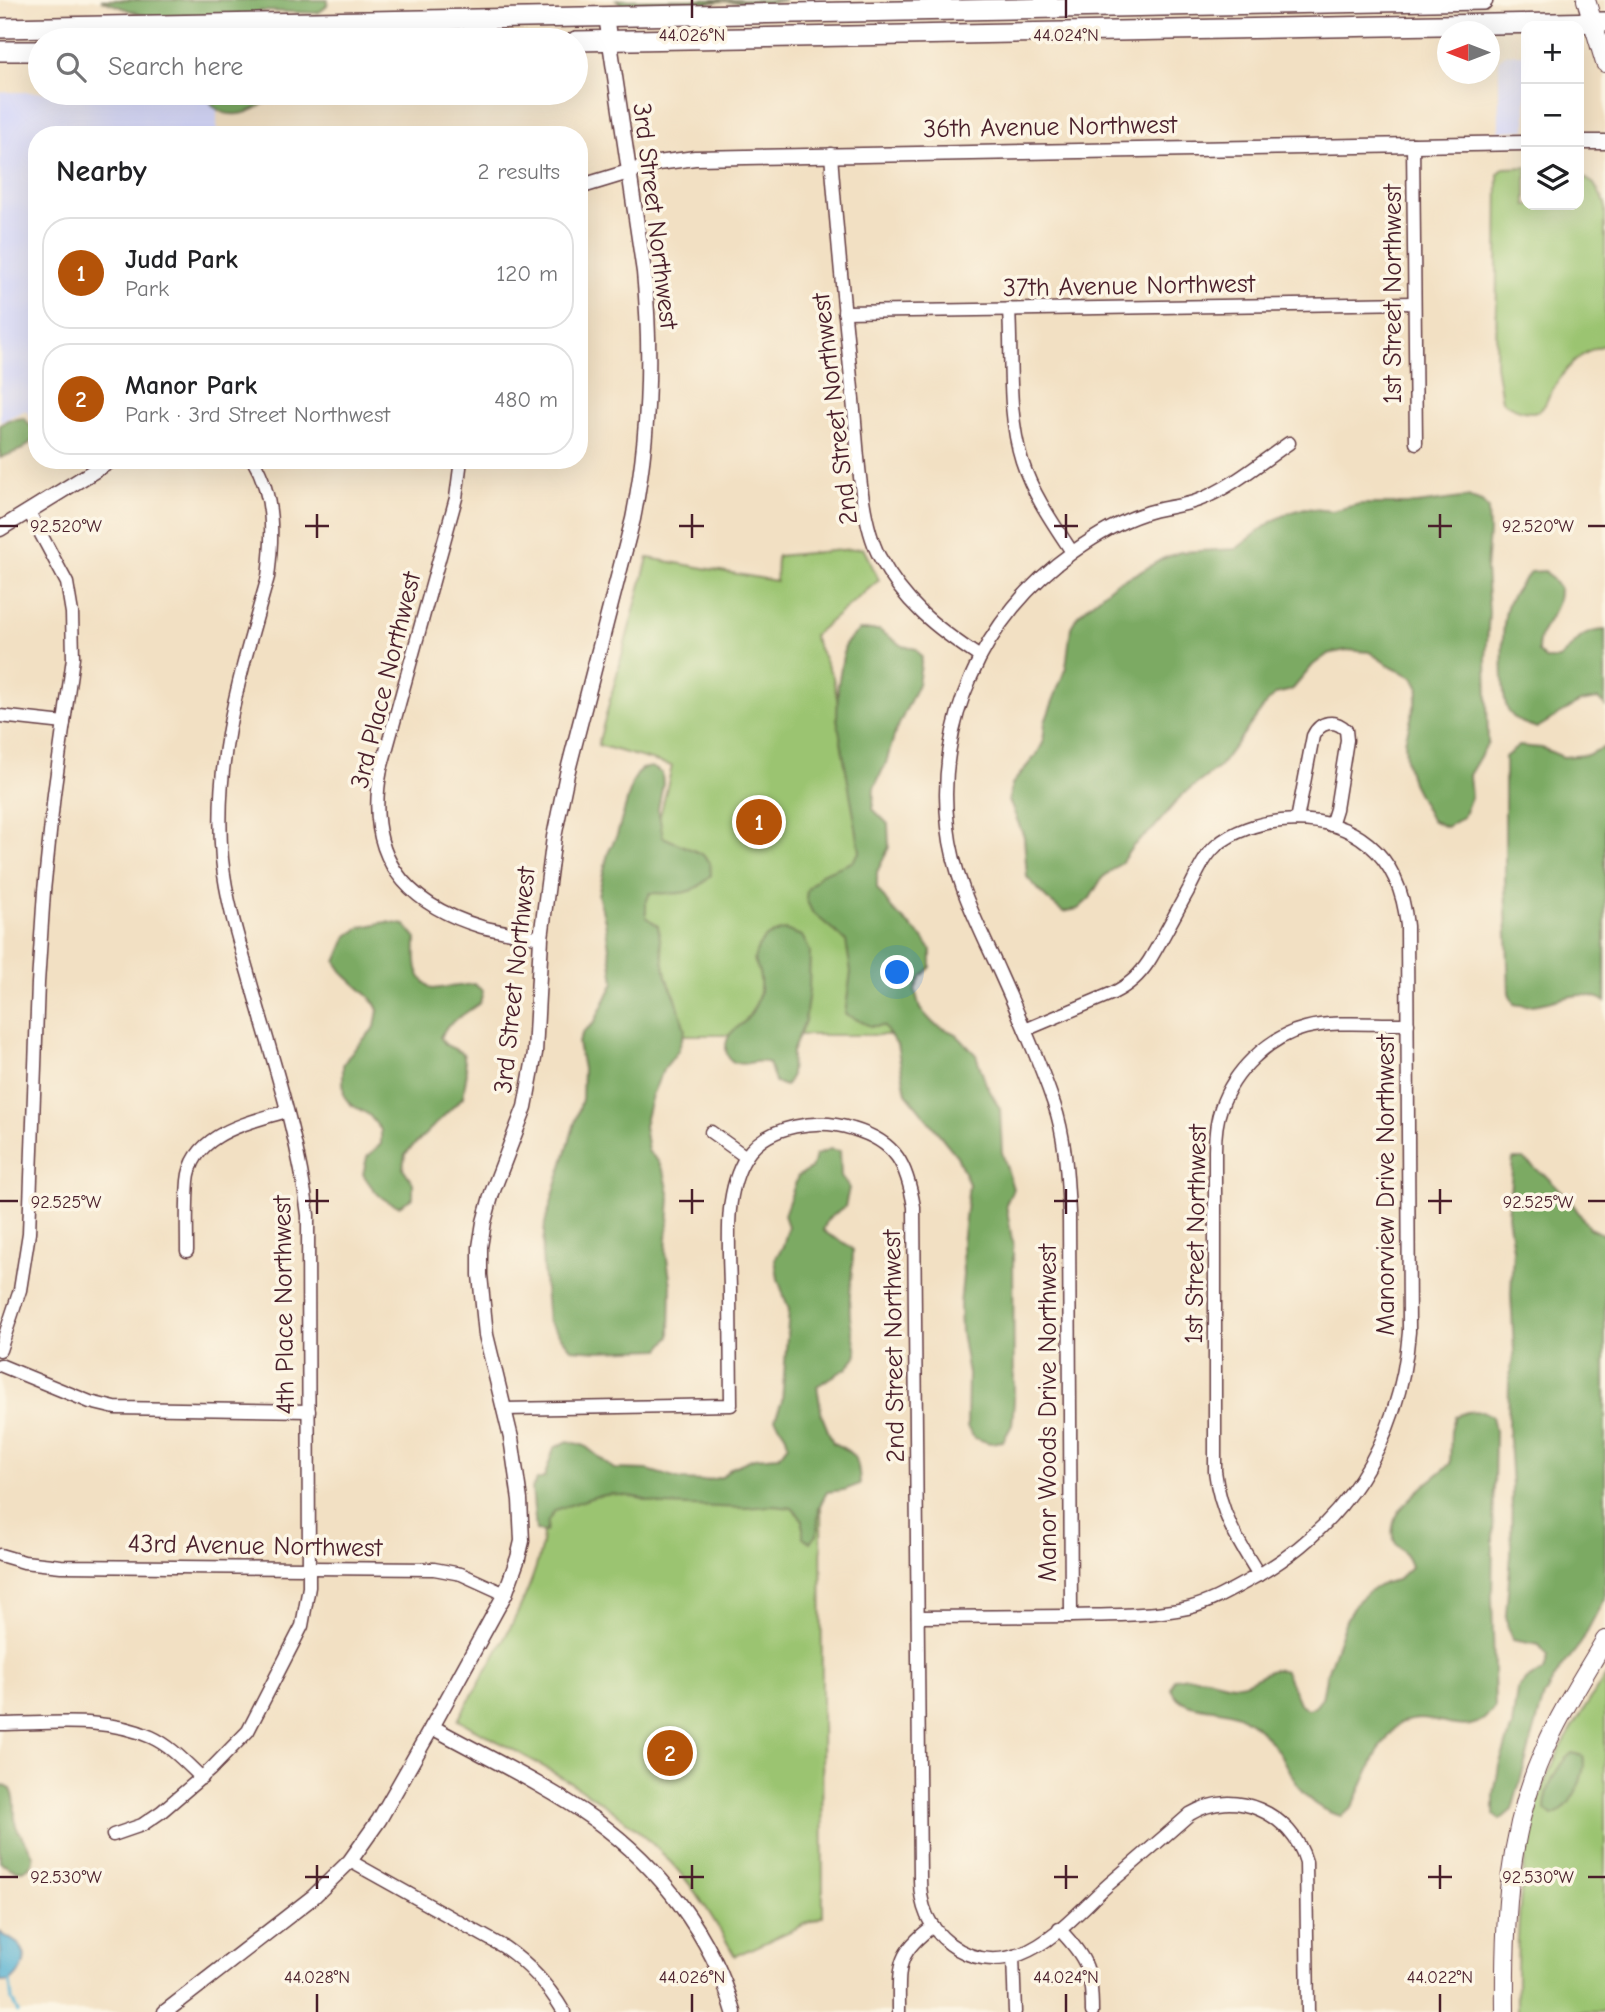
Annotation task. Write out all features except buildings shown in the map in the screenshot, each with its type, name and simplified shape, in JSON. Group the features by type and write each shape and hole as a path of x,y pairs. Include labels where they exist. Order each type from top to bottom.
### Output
{"main road":[{"path":"0,28 605,8 1483,0"},
{"path":"1586,0 1599,21 1605,63"},
{"path":"588,41 1599,21"},
{"path":"0,51 28,51"},
{"path":"1505,2012 1506,1905 1526,1798 1545,1747 1605,1640"}],"street":[{"name":"3rd Street Northwest","path":"165,2012 313,1897 350,1861 379,1821 432,1727 505,1594 518,1558 522,1525 512,1438 486,1335 480,1247 492,1193 526,1107 535,1053 541,938 554,838 567,774 633,519 641,480 648,399 647,309 605,8"},
{"path":"1584,142 1605,142"},
{"name":"36th Avenue Northwest","path":"588,184 669,161 695,158 1521,143"},
{"name":"1st Street Northwest","path":"1413,144 1416,443"},
{"name":"2nd Street Northwest","path":"831,154 860,467 870,531 878,553 916,609 947,635 980,657"},
{"name":"37th Avenue Northwest","path":"844,312 1414,303"},
{"path":"1009,309 1014,411 1022,461 1043,507 1072,552"},
{"name":"Manor Woods Drive Northwest","path":"1071,1616 1069,1213 1062,1135 1026,1030 967,901 952,852 946,795 952,735 965,689 980,657 1010,611 1047,573 1072,552 1123,522 1143,513 1199,500 1219,490 1289,443"},
{"path":"0,529 98,469"},
{"name":"4th Place Northwest","path":"113,1835 142,1825 161,1812 235,1747 248,1731 289,1654 302,1626 308,1597 308,1215 302,1176 286,1111 230,905 220,830 225,739 271,558 271,507 257,469"},
{"name":"3rd Place Northwest","path":"460,469 456,498 381,769 378,832 387,860 396,874 427,901 443,911 484,927 541,938"},
{"path":"0,1350 20,1290 29,1233 44,891 49,831 74,658 67,583 29,512"},
{"path":"0,716 64,723"},
{"path":"1297,820 1313,736 1317,727 1324,723 1334,723 1346,730 1347,740 1331,825"},
{"name":"Manorview Drive Northwest","path":"918,1617 1167,1612 1211,1600 1292,1554 1331,1520 1368,1469 1402,1388 1409,1332 1407,926 1405,903 1398,884 1384,859 1368,843 1331,825 1297,820 1255,826 1234,834 1217,846 1203,863 1158,947 1138,976 1113,993 1026,1030"},
{"name":"1st Street Northwest","path":"1259,1575 1236,1538 1222,1508 1215,1471 1216,1127 1227,1093 1247,1066 1270,1044 1286,1034 1319,1025 1408,1024"},
{"path":"187,1251 188,1179 200,1148 221,1134 286,1111"},
{"name":"2nd Street Northwest","path":"746,1157 762,1140 795,1127 828,1125 849,1128 880,1140 899,1158 910,1182 914,1207 920,1895 922,1907 933,1926"},
{"path":"505,1409 731,1405 730,1214 734,1188 746,1157 711,1132"},
{"path":"0,1365 90,1402 115,1408 309,1411"},
{"name":"43rd Avenue Northwest","path":"0,1555 24,1562 61,1566 448,1571 505,1594"},
{"path":"0,1724 99,1724 139,1732 170,1749 202,1778"},
{"path":"432,1727 565,1801 623,1842 673,1895 695,1927 714,1962 734,2012"},
{"path":"899,2012 900,1962 905,1951 933,1926 949,1943 970,1956 992,1959 1013,1956 1031,1949 1059,1929 1190,1814 1202,1807 1236,1803 1257,1807 1290,1830 1306,1862 1308,2012"},
{"path":"350,1861 504,1947 526,1963 542,1980 564,2012"},
{"path":"1059,1929 1087,1965 1092,1991 1092,2012"},
{"path":"1013,1956 1016,2012"}],"shaded area":[{"path":"1505,54 1521,54 1521,130 1499,131 1500,58"},
{"path":"0,92 28,92 28,105 217,105 217,126 28,126 28,413 26,410 0,422"}],"green space":[{"path":"101,0 328,0 325,8 317,13 261,11 246,17 150,18"},
{"path":"616,0 785,0 765,4 720,1 691,6 621,5"},
{"path":"213,105 262,105 238,114 219,111"},
{"path":"1521,167 1521,210 1584,210 1584,177 1594,184 1605,203 1605,345 1574,362 1556,384 1544,405 1534,412 1517,409 1502,401 1496,365 1498,174 1504,168"},
{"path":"24,418 28,423 28,444 0,458 0,425 8,420"},
{"path":"1468,497 1482,502 1488,509 1488,743 1469,775 1471,797 1463,817 1446,827 1431,820 1412,783 1406,760 1405,741 1419,689 1413,677 1369,652 1346,650 1328,654 1313,665 1292,690 1276,694 1219,767 1181,796 1154,828 1133,846 1121,863 1102,878 1090,898 1078,909 1063,912 1046,898 1027,877 1024,837 1009,800 1012,784 1043,743 1045,722 1066,667 1071,627 1078,615 1115,583 1162,559 1180,552 1236,549 1271,522 1305,508 1332,511 1360,504 1417,504"},
{"path":"863,548 879,580 813,636 833,677 879,926 920,1035 627,1035 645,879 672,766 598,745 648,558 776,581 777,556"},
{"path":"1545,571 1559,587 1559,596 1540,637 1538,652 1545,659 1559,659 1583,636 1605,630 1605,706 1598,699 1580,702 1537,728 1518,720 1509,712 1504,692 1503,641 1506,612 1512,595 1531,572"},
{"path":"859,630 879,630 903,646 916,649 922,658 918,684 874,788 873,809 888,824 889,847 877,872 877,888 892,909 923,938 931,950 931,967 921,977 915,989 920,1009 934,1024 956,1034 976,1055 986,1084 1000,1109 1002,1152 1013,1189 1006,1204 1013,1246 1014,1401 1012,1425 1003,1441 990,1443 974,1438 967,1427 968,1374 961,1332 960,1305 962,1243 969,1184 957,1156 906,1093 897,1045 883,1026 870,1026 845,1014 851,972 846,941 812,912 806,899 807,890 821,874 852,862 860,851 837,718 838,685 845,644"},
{"path":"1519,746 1542,748 1563,757 1587,755 1605,747 1605,1002 1584,995 1537,1004 1514,1004 1509,993 1505,881 1505,757"},
{"path":"652,767 662,773 663,784 658,809 663,837 702,854 710,863 711,875 691,891 676,894 650,893 646,903 646,917 658,926 666,977 676,998 685,1030 678,1051 663,1070 652,1095 644,1126 648,1151 658,1161 665,1175 670,1198 666,1252 671,1285 670,1337 660,1349 571,1349 548,1321 542,1256 545,1223 582,1099 583,1069 578,1043 583,1032 594,1023 614,982 605,921 598,895 608,853 617,835 633,781 641,769"},
{"path":"386,922 405,925 416,938 418,972 432,989 474,984 483,991 480,1003 448,1025 440,1037 446,1045 463,1053 467,1072 463,1097 405,1154 403,1168 413,1183 413,1198 399,1206 378,1194 363,1174 367,1157 381,1144 381,1130 369,1115 350,1104 344,1096 343,1065 375,1027 378,1010 373,1000 345,975 336,962 347,936 362,927"},
{"path":"785,930 802,936 810,951 805,1021 792,1052 791,1077 785,1086 775,1082 769,1063 737,1063 729,1058 726,1046 730,1035 745,1021 758,999 760,984 754,960 758,948 768,936"},
{"path":"830,1149 840,1151 841,1176 849,1188 845,1207 828,1219 823,1230 853,1250 850,1309 857,1355 847,1368 817,1386 822,1416 833,1443 847,1450 855,1458 860,1484 827,1492 819,1507 817,1535 810,1542 803,1537 803,1520 792,1508 663,1505 612,1494 555,1510 548,1521 546,1532 536,1531 532,1488 537,1480 544,1478 554,1448 568,1441 585,1446 614,1469 648,1470 681,1480 705,1481 722,1477 731,1468 754,1458 779,1456 788,1444 775,1419 782,1401 789,1310 778,1279 775,1259 783,1246 788,1227 784,1215 798,1176 811,1169 815,1156"},
{"path":"1513,1159 1523,1159 1548,1178 1572,1203 1589,1228 1605,1235 1605,1597 1581,1643 1544,1696 1512,1810 1500,1820 1494,1815 1494,1795 1499,1766 1512,1727 1517,1690 1526,1679 1544,1671 1548,1656 1539,1645 1513,1640 1508,1630 1506,1614 1511,1555 1512,1485 1508,1426 1509,1382 1514,1350 1511,1294 1513,1249 1508,1215"},
{"path":"1482,1411 1492,1416 1495,1432 1492,1596 1495,1707 1487,1717 1470,1725 1452,1725 1422,1719 1399,1723 1378,1751 1352,1808 1341,1816 1324,1810 1311,1801 1269,1740 1251,1723 1233,1713 1182,1701 1171,1689 1174,1679 1198,1677 1239,1684 1272,1670 1285,1671 1299,1703 1308,1709 1315,1707 1322,1698 1327,1673 1346,1620 1355,1604 1368,1592 1384,1583 1397,1580 1411,1567 1394,1540 1396,1518 1421,1488 1450,1464 1451,1430 1455,1416"},
{"path":"539,1488 821,1489 823,1916 735,1956 684,1877 652,1843 601,1802 573,1784 458,1720 507,1634 528,1588 543,1536"},
{"path":"1605,1676 1605,2012 1517,2012 1519,1919 1526,1853 1533,1821 1542,1791 1559,1753"},
{"path":"1572,1753 1583,1756 1583,1772 1571,1800 1559,1813 1552,1816 1545,1810 1549,1787 1556,1771"},
{"path":"3,1785 13,1793 17,1829 33,1856 33,1862 28,1867 18,1871 0,1862 0,1786"}],"water":[{"path":"0,1932 18,1944 24,1956 20,1970 10,1982 0,1982"}],"waterway":[{"path":"10,1982 12,2000 18,2012"}],"place":[{"name":"Judd Park","path":"759,822"},
{"name":"Manor Park","path":"670,1753"}]}
